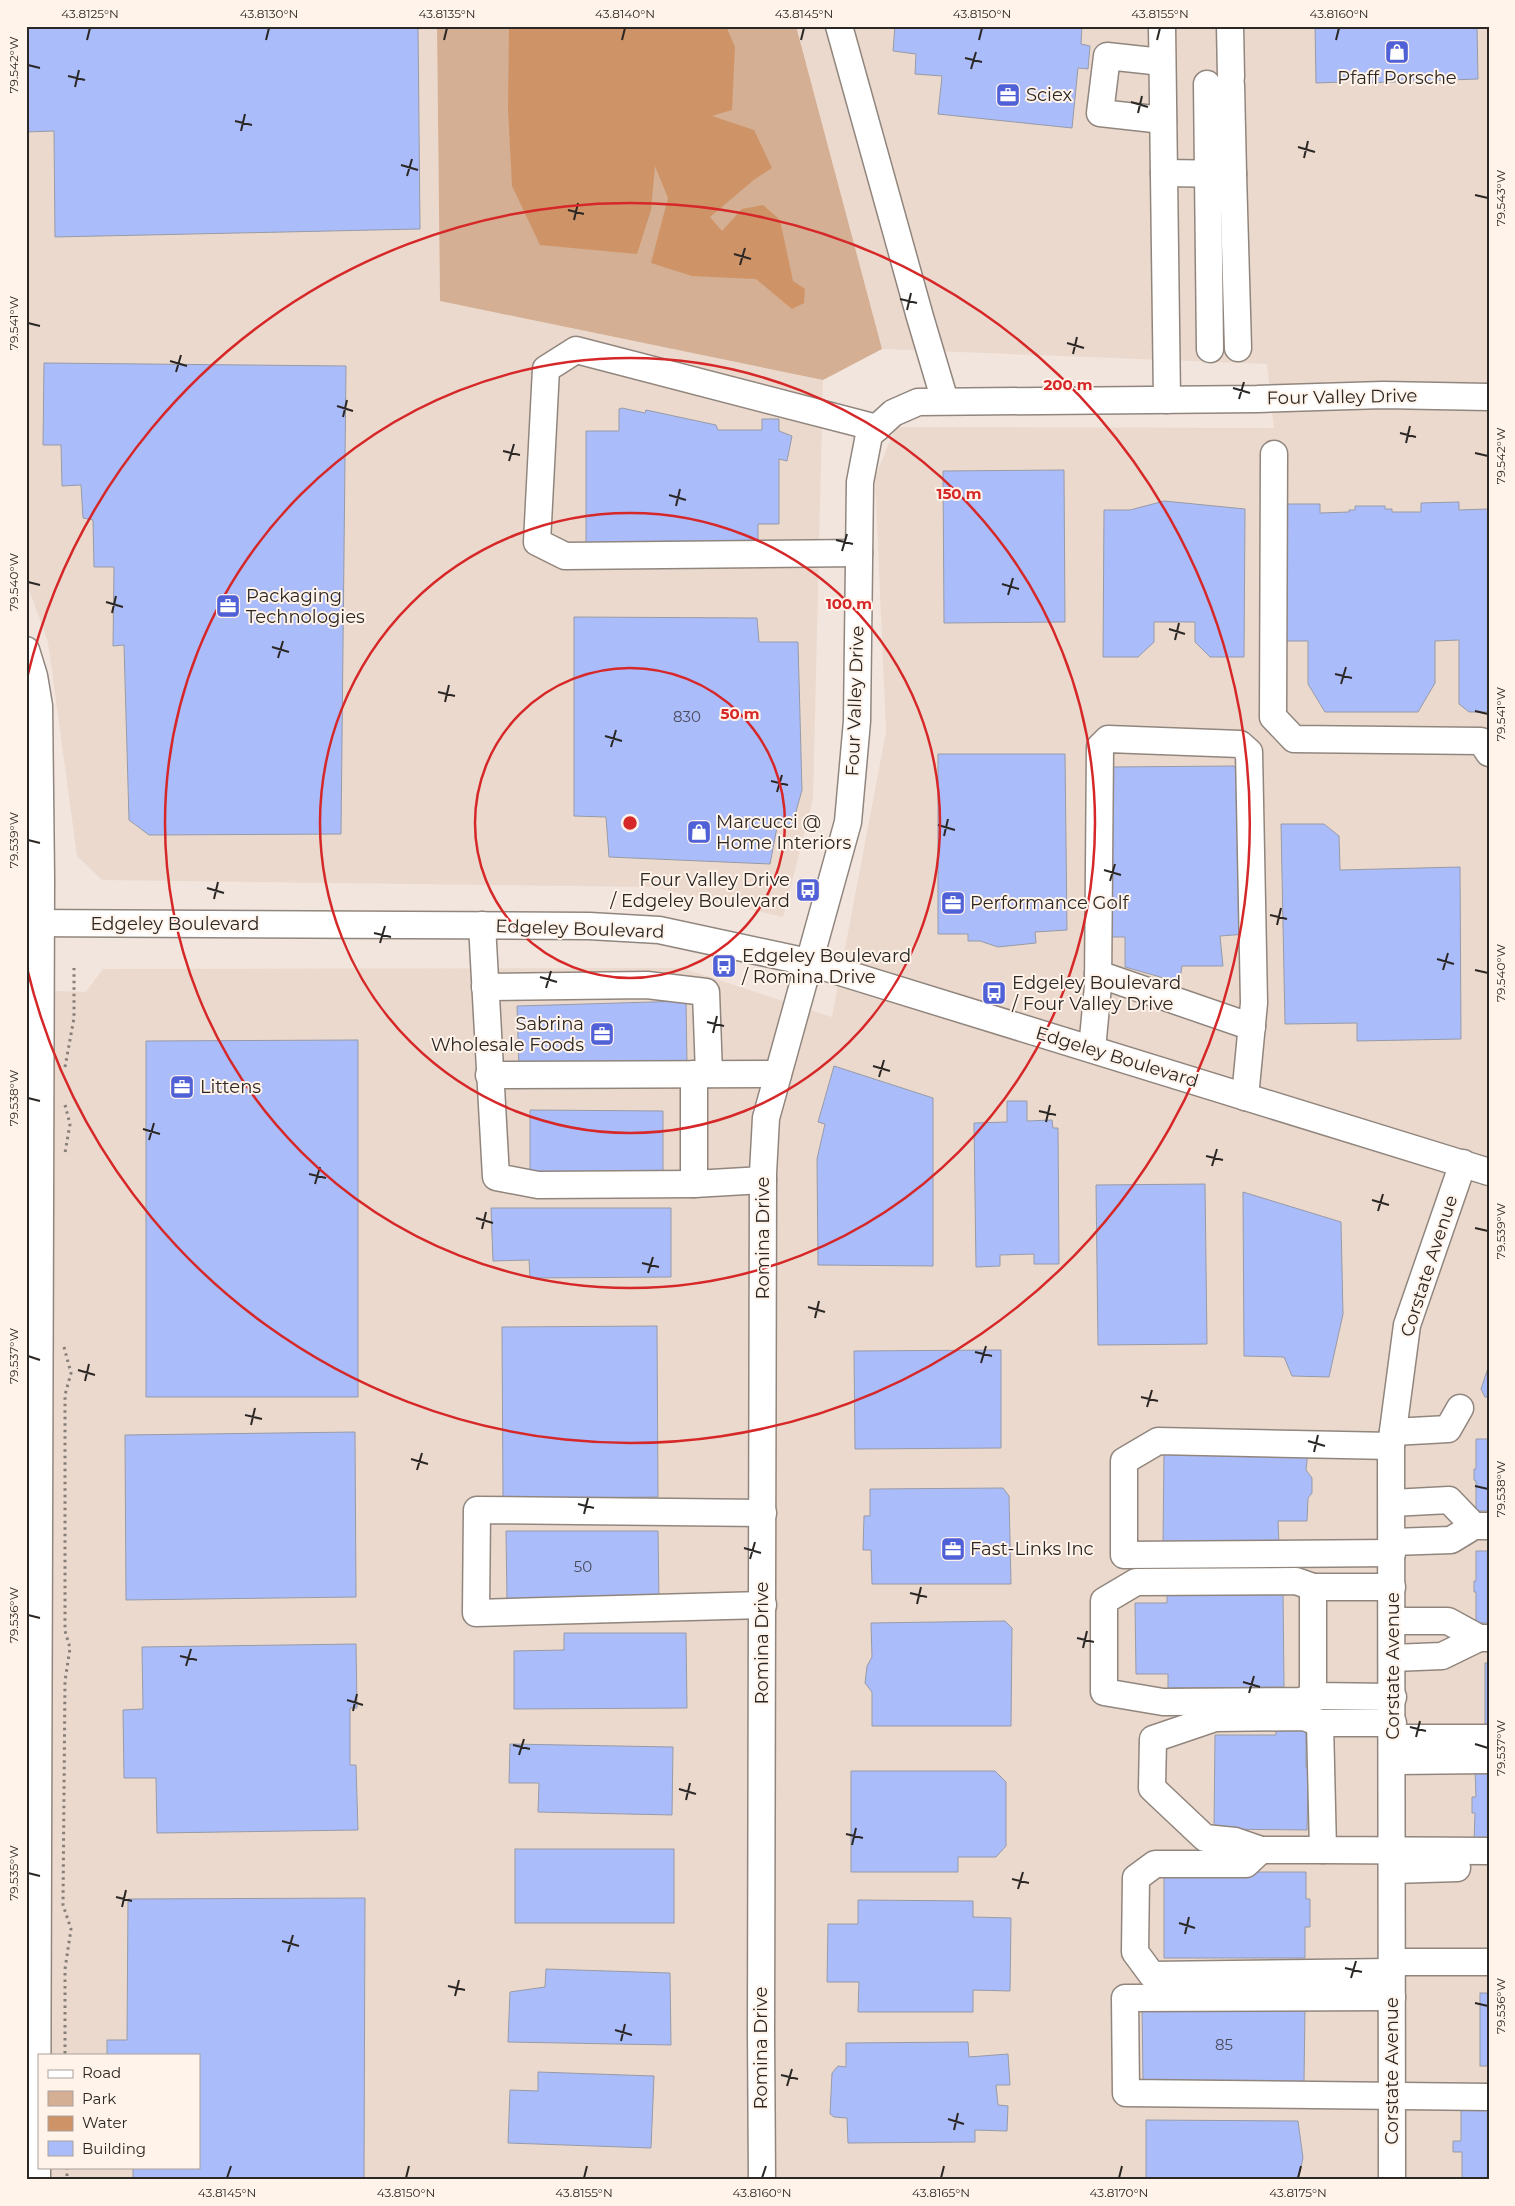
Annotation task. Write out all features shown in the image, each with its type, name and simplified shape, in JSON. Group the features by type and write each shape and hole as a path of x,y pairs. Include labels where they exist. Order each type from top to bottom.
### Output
{"street":[{"path":"839,26 920,317 946,401"},
{"path":"1162,26 1167,400"},
{"path":"1210,349 1223,82 1230,26"},
{"path":"1162,62 1106,56 1100,113 1163,120"},
{"path":"1164,173 1220,174"},
{"path":"1220,174 1238,348"},
{"path":"859,553 565,556 537,542 546,369 576,350 877,428"},
{"name":"Four Valley Drive","path":"808,962 819,930 848,822 857,721 860,482 869,435 893,413 918,402 946,401 1167,400 1383,395 1489,397"},
{"path":"1274,454 1273,717 1294,739 1481,741 1489,753"},
{"path":"26,650 34,676 39,706 34,923 32,1903 37,2180"},
{"path":"1092,1050 1098,974 1100,747 1108,739 1240,744 1249,752 1254,1003 1245,1097"},
{"name":"Edgeley Boulevard","path":"34,923 589,926 659,930 808,962 1489,1172"},
{"path":"482,925 496,1176 538,1185 694,1184 763,1180"},
{"name":"Romina Drive","path":"762,2180 760,2022 763,1605 763,1180 766,1118 808,962"},
{"path":"1098,974 1252,1028"},
{"path":"485,987 647,985 706,992 694,1184"},
{"path":"489,1075 778,1074"},
{"name":"Corstate Avenue","path":"1392,2180 1392,1439 1407,1325 1463,1164"},
{"path":"1392,1503 1449,1500 1481,1526 1451,1540 1392,1548 1124,1555 1124,1461 1158,1441 1392,1439 1448,1429 1460,1408"},
{"path":"763,1513 477,1510 476,1613 763,1605"},
{"path":"1392,1587 1313,1587 1296,1580 1136,1582 1104,1600 1104,1692 1163,1702 1301,1701 1314,1696 1393,1697"},
{"path":"1313,1587 1314,1696"},
{"path":"1392,1621 1448,1621 1484,1638"},
{"path":"1393,1658 1442,1656 1484,1638"},
{"path":"1489,1760 1393,1740 1304,1718 1215,1718 1153,1739 1152,1788 1205,1838 1235,1841 1261,1850 1323,1850 1393,1860 1489,1867"},
{"path":"1320,1723 1323,1850"},
{"path":"1393,1740 1489,1738"},
{"path":"1261,1850 1246,1864 1155,1864 1136,1878 1135,1952 1152,1975 1489,1962"},
{"path":"1393,1860 1489,1851"},
{"path":"1392,1997 1126,1998 1126,2093 1489,2097"}],"path":[{"path":"65,1076 74,1018 74,968"},
{"path":"64,1103 70,1124 65,1163"},
{"path":"64,1345 71,1374 65,1395 65,1631 70,1648 65,1681 64,1905 71,1929 65,1969 65,2054"}],"shaded area":[{"path":"26,26 437,26 440,301 823,380 813,799 783,917 652,887 102,880 77,856 48,642 26,581"},
{"path":"796,26 1489,26 1489,2180 26,2180 26,990 86,992 103,969 682,968 832,1017 886,732 875,477 896,427 1274,428 1267,364 882,349"}],"green space":[{"path":"437,26 796,26 882,349 823,380 440,301"}],"water":[{"path":"509,26 726,26 735,47 732,110 712,116 754,130 772,168 755,179 710,217 722,231 742,209 763,205 780,220 793,281 805,289 804,303 792,309 756,279 692,276 651,263 668,198 655,166 651,210 637,254 540,245 512,186 508,109"}],"building":[{"path":"26,26 418,26 420,229 55,237 54,131 26,132"},
{"name":"Sciex","path":"895,26 1082,26 1081,44 1090,46 1088,69 1078,68 1072,128 938,114 942,76 915,74 916,54 893,51"},
{"name":"Pfaff Porsche","path":"1315,26 1477,26 1478,79 1363,83 1363,78 1343,78 1343,82 1316,83"},
{"name":"Packaging Technologies","path":"44,363 346,366 341,834 149,835 129,820 124,645 113,646 114,567 94,567 93,520 83,518 81,485 62,486 61,445 43,445"},
{"path":"619,409 645,413 646,410 716,425 718,430 762,430 762,419 779,419 779,431 792,436 787,461 779,459 779,524 758,524 758,545 586,546 586,431 619,431"},
{"path":"1064,470 1065,622 944,623 943,471"},
{"path":"1164,501 1245,509 1244,657 1210,657 1195,642 1195,622 1154,622 1154,642 1138,657 1103,657 1104,510 1130,510"},
{"path":"1459,502 1459,510 1489,509 1489,712 1469,712 1459,704 1459,640 1435,641 1435,683 1418,712 1325,712 1308,684 1308,641 1284,641 1283,504 1320,504 1320,513 1349,512 1349,510 1355,510 1355,506 1385,506 1385,509 1392,509 1392,512 1421,512 1421,503"},
{"path":"574,617 757,618 759,642 798,642 802,790 792,826 778,822 770,864 609,857 606,817 574,816"},
{"path":"938,754 1065,754 1067,930 1035,932 1036,943 998,947 980,941 968,941 968,934 938,934"},
{"path":"1234,766 1245,782 1247,934 1220,936 1223,966 1182,966 1180,979 1171,980 1125,967 1125,937 1103,937 1111,767"},
{"path":"1281,824 1324,824 1339,836 1340,870 1460,867 1461,1039 1357,1041 1357,1023 1285,1024"},
{"name":"Sabrina Wholesale Foods","path":"686,1001 687,1063 519,1068 517,1006"},
{"path":"358,1040 358,1397 146,1397 146,1041"},
{"path":"834,1066 933,1098 933,1266 818,1265 817,1159 825,1124 818,1122"},
{"path":"1007,1101 1027,1101 1027,1121 1052,1120 1053,1128 1058,1128 1059,1264 1034,1264 1034,1254 1000,1255 1000,1266 976,1267 974,1123 1007,1122"},
{"path":"530,1110 663,1111 663,1180 530,1179"},
{"path":"1205,1184 1207,1344 1098,1345 1096,1185"},
{"path":"1243,1192 1341,1222 1343,1314 1329,1377 1292,1376 1284,1357 1244,1356"},
{"path":"491,1208 671,1208 671,1277 530,1278 529,1260 493,1261"},
{"path":"657,1326 658,1497 503,1498 502,1327"},
{"path":"1001,1350 1001,1448 855,1449 854,1351"},
{"path":"1489,1365 1489,1397 1485,1397 1481,1389"},
{"path":"355,1432 356,1597 126,1600 125,1435"},
{"path":"1476,1439 1489,1439 1489,1511 1476,1511 1474,1469 1476,1469"},
{"path":"1164,1451 1308,1451 1306,1470 1312,1478 1312,1493 1308,1498 1307,1521 1278,1521 1279,1544 1163,1544"},
{"path":"1003,1488 1009,1496 1011,1584 872,1584 871,1550 863,1550 864,1516 870,1516 870,1489"},
{"path":"506,1531 658,1531 659,1601 507,1600"},
{"path":"1476,1551 1489,1551 1489,1623 1476,1623 1474,1581 1476,1581"},
{"path":"1283,1589 1284,1687 1168,1688 1168,1674 1136,1674 1135,1603 1167,1603 1167,1590"},
{"path":"1005,1621 1012,1628 1011,1726 872,1726 872,1692 865,1683 867,1666 872,1657 871,1623"},
{"path":"564,1633 686,1633 687,1708 514,1709 514,1651 564,1650"},
{"path":"356,1644 357,1708 350,1708 350,1765 356,1765 358,1830 157,1833 156,1778 124,1778 123,1710 143,1709 142,1647"},
{"path":"1485,1663 1489,1663 1489,1730 1485,1730"},
{"path":"1276,1723 1306,1723 1306,1767 1314,1767 1313,1783 1308,1783 1307,1830 1214,1829 1215,1735 1276,1735"},
{"path":"510,1744 673,1747 672,1815 538,1812 539,1783 509,1783"},
{"path":"1475,1770 1489,1770 1489,1841 1474,1841 1475,1813 1472,1813 1472,1797 1476,1797"},
{"path":"851,1771 995,1771 1006,1782 1006,1846 996,1857 958,1857 958,1872 851,1872"},
{"path":"515,1849 674,1849 674,1923 515,1923"},
{"path":"1164,1872 1306,1872 1306,1899 1310,1899 1310,1927 1305,1927 1305,1958 1164,1958"},
{"path":"365,1898 364,2180 133,2180 133,2168 200,2168 200,2054 107,2054 107,2040 127,2040 128,1899"},
{"path":"858,1900 973,1901 973,1917 1011,1918 1010,1991 973,1990 973,2012 858,2012 859,1982 827,1982 828,1924 858,1924"},
{"path":"546,1969 670,1973 671,2045 508,2042 510,1992 545,1987"},
{"path":"1480,1993 1489,1993 1489,2066 1480,2066"},
{"path":"1142,2004 1305,2008 1304,2082 1143,2080"},
{"path":"968,2042 969,2057 1008,2054 1010,2085 996,2085 998,2105 1008,2106 1007,2131 975,2130 975,2142 848,2143 847,2118 834,2117 830,2114 832,2073 838,2066 846,2067 846,2043"},
{"path":"538,2072 654,2076 651,2148 508,2143 510,2090 538,2091"},
{"path":"1461,2110 1489,2110 1489,2180 1462,2180 1462,2152 1453,2152 1453,2141 1461,2141"},
{"path":"1146,2120 1298,2121 1303,2158 1298,2180 1146,2180"}],"place":[{"name":"Pfaff Porsche","path":"1397,52"},
{"name":"Sciex","path":"1008,95"},
{"name":"Packaging Technologies","path":"228,606"},
{"name":"Marcucci @ Home Interiors","path":"699,832"},
{"name":"Four Valley Drive / Edgeley Boulevard","path":"808,890"},
{"name":"Performance Golf","path":"953,903"},
{"name":"Edgeley Boulevard / Romina Drive","path":"724,966"},
{"name":"Edgeley Boulevard / Four Valley Drive","path":"994,993"},
{"name":"Sabrina Wholesale Foods","path":"602,1034"},
{"name":"Littens","path":"182,1087"},
{"name":"Fast-Links Inc","path":"953,1549"}]}
